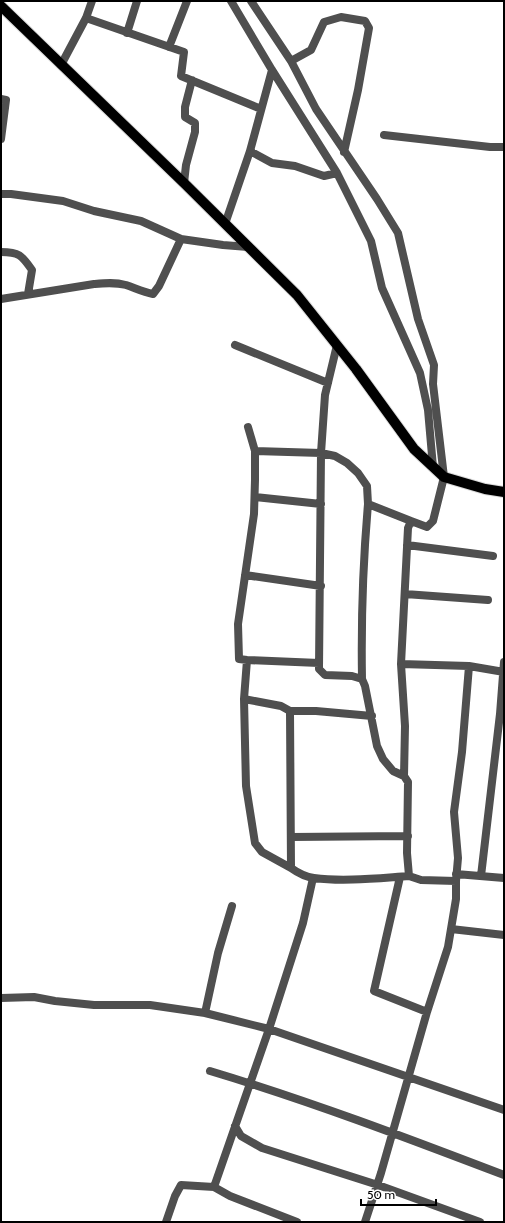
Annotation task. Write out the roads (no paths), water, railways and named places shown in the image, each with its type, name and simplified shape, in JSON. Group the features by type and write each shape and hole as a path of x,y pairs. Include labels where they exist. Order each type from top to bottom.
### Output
{"main road":[{"path":"1,6 184,183 297,296 356,369 414,449 444,477 485,489 504,492"}],"street":[{"path":"61,64 86,18 92,1"},
{"path":"127,33 137,1"},
{"path":"169,47 187,1"},
{"path":"231,1 272,70 338,173 372,241 382,288 420,373 428,410 433,467"},
{"path":"251,1 291,61 316,109 377,199 398,233 418,319 434,365 433,384 444,477 433,521 427,527 368,504"},
{"path":"291,61 312,50 324,22 341,17 365,21 369,28 358,90 344,152"},
{"path":"86,18 184,52 181,76 261,109"},
{"path":"225,224 250,151 272,70"},
{"path":"184,183 186,165 195,132 195,123 185,117 185,107 192,80"},
{"path":"1,98 6,100 1,139"},
{"path":"384,136 490,147 504,147"},
{"path":"250,151 272,163 295,166 324,176 338,173"},
{"path":"1,194 63,201 94,211 140,221 181,239 248,247"},
{"path":"1,299 108,282 126,285 145,293 153,294 159,286 181,239"},
{"path":"1,252 12,252 22,256 32,270 28,294"},
{"path":"235,345 328,383"},
{"path":"337,345 325,395 321,453 321,586 319,669 325,675 352,676 362,679"},
{"path":"248,427 255,451 255,497 254,514 238,624 239,659 319,663"},
{"path":"255,451 321,453 335,456 347,463 358,473 367,486 368,504 364,554 362,679 372,716 377,746 383,759 393,771 404,776 408,782 409,876"},
{"path":"255,497 321,504"},
{"path":"404,776 405,726 401,664 408,528 411,521"},
{"path":"407,545 493,556"},
{"path":"245,575 321,586"},
{"path":"405,594 488,600"},
{"path":"247,660 244,699 246,786 255,843 262,852 300,874 313,878 356,880 409,876 422,880 446,880 456,877 481,876 504,878"},
{"path":"481,876 500,714 504,662"},
{"path":"401,664 469,666 503,672"},
{"path":"365,1222 378,1185 427,1012 448,948 456,898 458,858 454,812 462,752 469,666"},
{"path":"244,699 281,706 290,711 316,711 372,716"},
{"path":"290,711 291,868"},
{"path":"291,837 408,836"},
{"path":"400,877 374,991 427,1012"},
{"path":"214,1187 270,1029 303,923 313,878"},
{"path":"205,1013 218,953 232,906"},
{"path":"451,929 504,935"},
{"path":"1,998 34,997 54,1001 94,1005 150,1005 205,1013 270,1029 504,1110"},
{"path":"210,1071 250,1083 393,1133 504,1175"},
{"path":"235,1126 241,1136 262,1148 378,1185 480,1222"},
{"path":"166,1222 181,1185 214,1187 230,1196 297,1222"}]}
